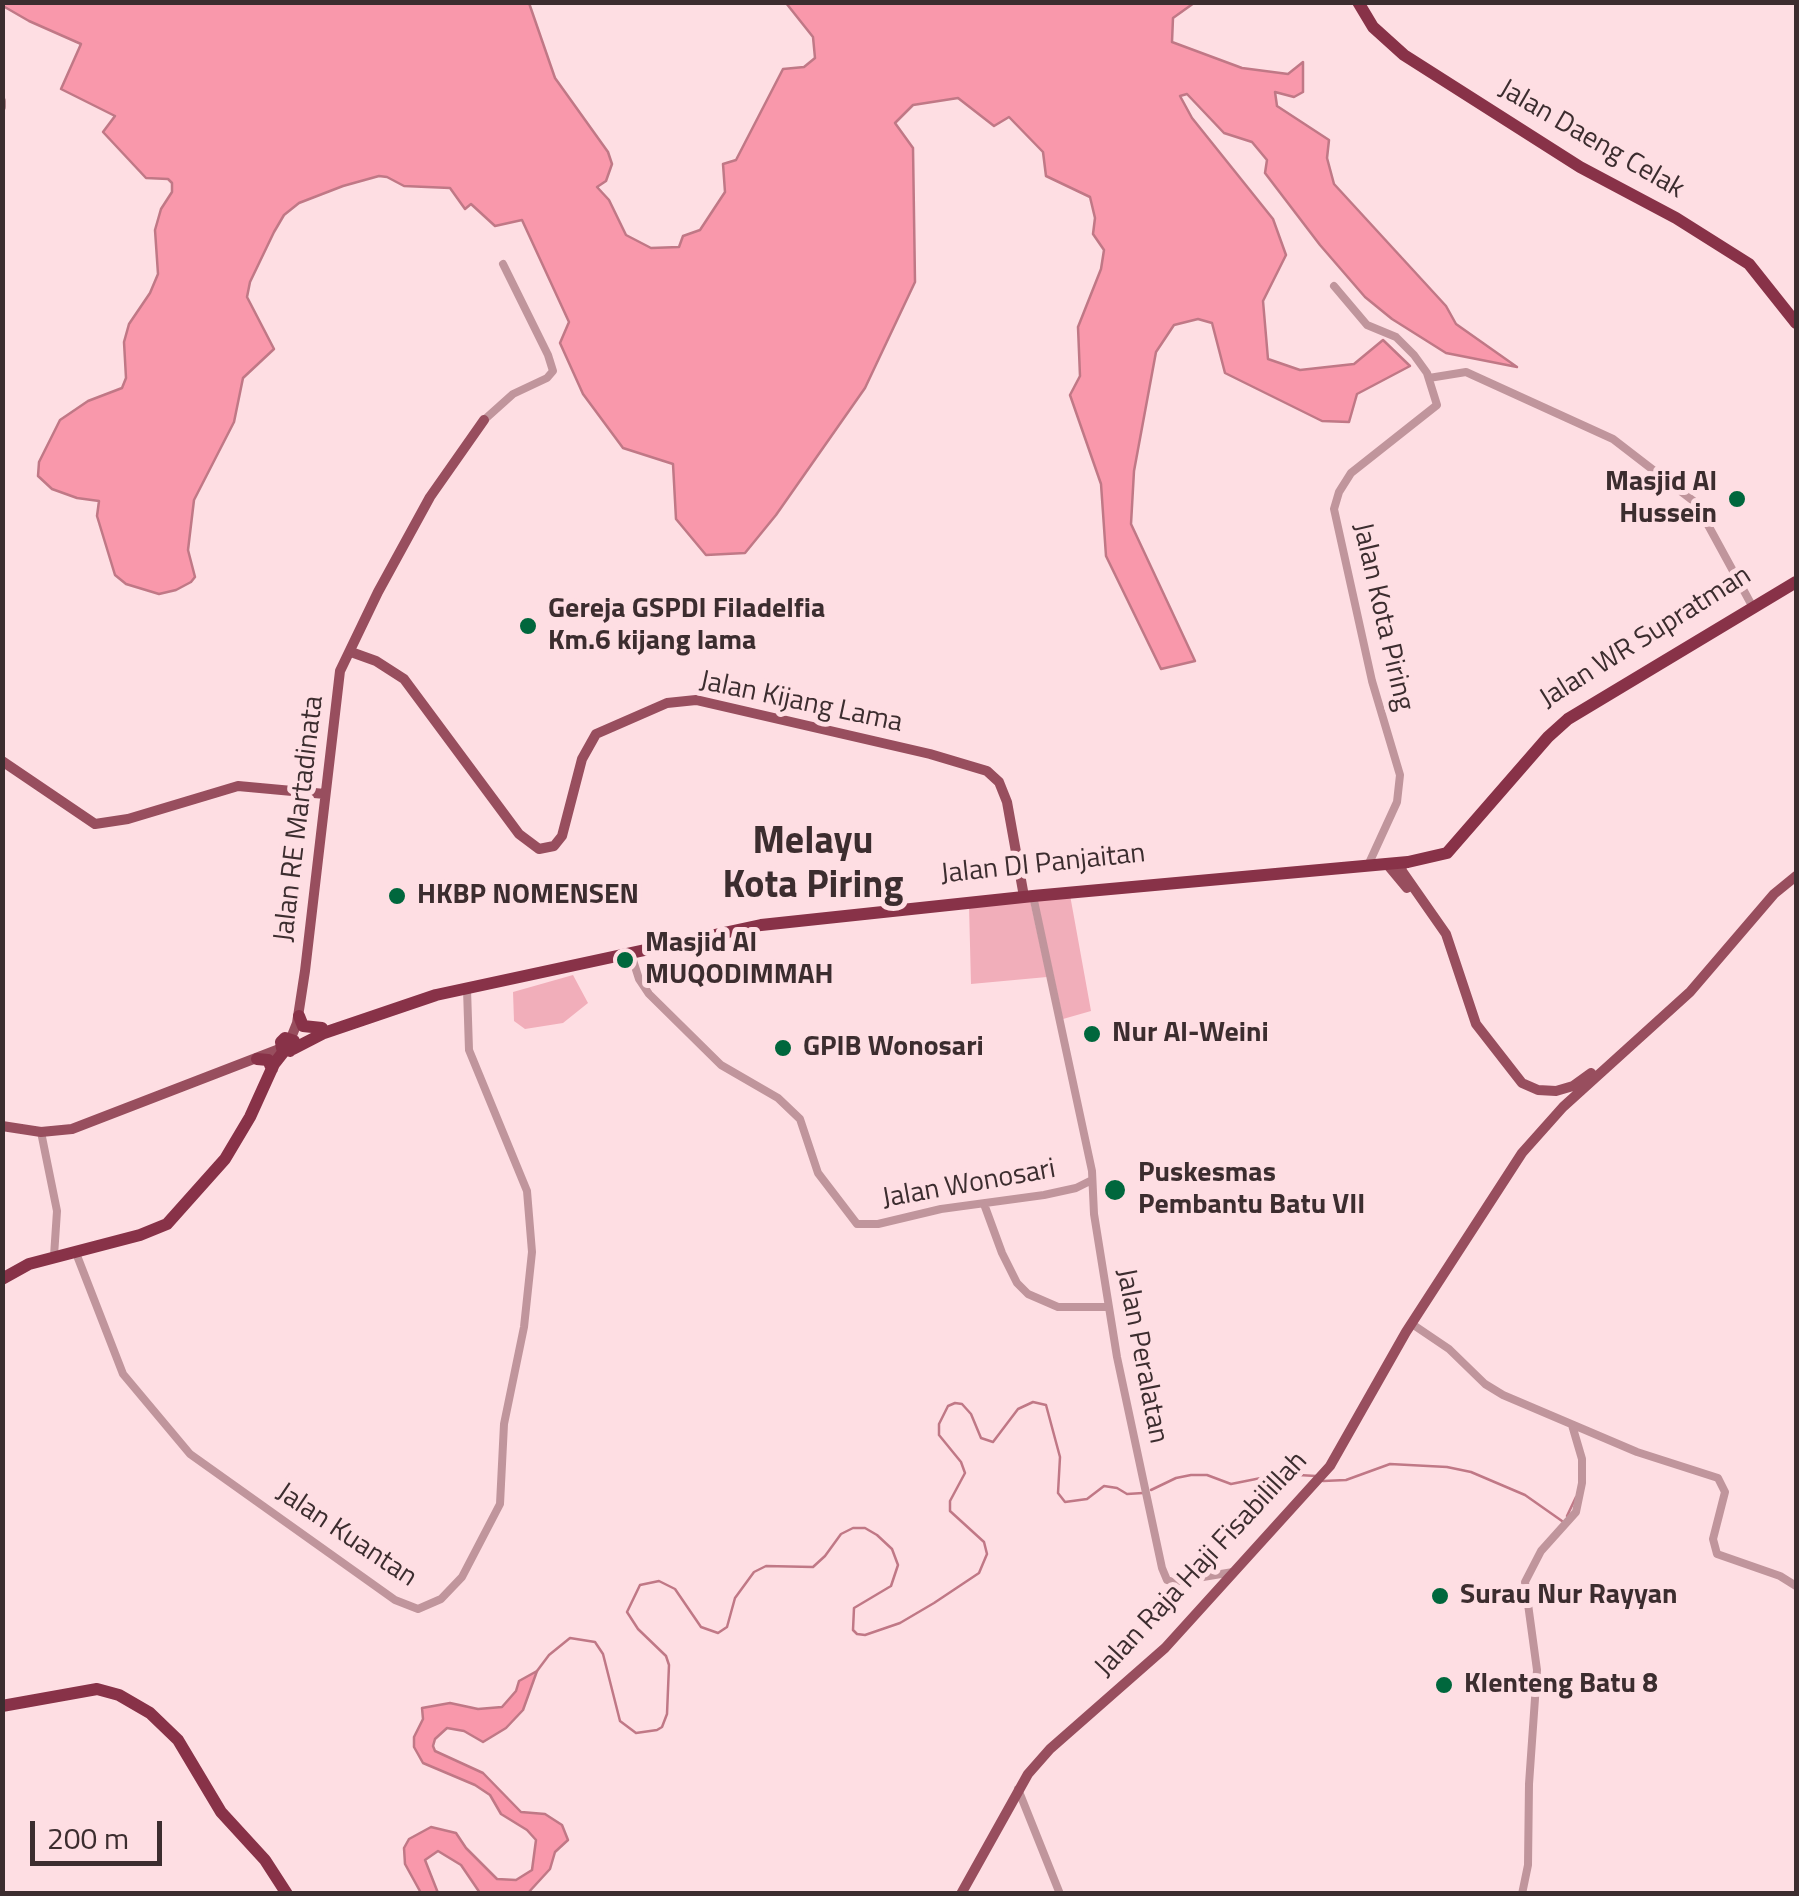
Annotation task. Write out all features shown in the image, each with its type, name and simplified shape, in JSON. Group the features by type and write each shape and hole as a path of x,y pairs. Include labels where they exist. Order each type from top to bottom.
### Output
{"highway":[{"name":"Jalan Daeng Celak","path":"1358,2 1373,28 1404,56 1569,160 1686,224 1749,264 1796,323"},
{"name":"Jalan WR Supratman","path":"1394,862 1446,853 1518,767 1568,719 1796,578"},
{"name":"Jalan DI Panjaitan","path":"281,1052 323,1031 420,996 759,920 1370,861 1394,862"},
{"name":"Jalan DI Panjaitan","path":"1180,880 1394,862"},
{"name":"Jalan DI Panjaitan","path":"323,1031 436,995 761,925 848,912"},
{"path":"298,1016 303,1026 323,1031"},
{"path":"2,1279 14,1270 54,1256 154,1231 175,1217 226,1159 281,1052 323,1031"},
{"path":"2,1706 97,1689 119,1695 150,1712 178,1740 221,1812 265,1860 287,1894"}],"main road":[{"name":"Jalan RE Martadinata","path":"281,1052 298,1016 338,678 378,592 430,496 484,420"},
{"name":"Jalan Kijang Lama","path":"351,652 376,661 404,679 519,834 539,848 554,846 562,836 582,760 596,734 666,703 696,700 987,770 999,782 1007,802 1028,894"},
{"path":"2,761 95,824 128,820 238,786 325,794"},
{"path":"1394,862 1432,910 1483,1036 1522,1082 1538,1090 1564,1089 1584,1080 1667,1011 1796,873"},
{"path":"1450,952 1462,1008 1479,1040 1518,1087 1536,1096 1556,1096 1588,1084"},
{"name":"Jalan RE Martadinata","path":"281,1052 302,986"},
{"name":"Jalan Raja Haji Fisabilillah","path":"961,1894 1018,1789 1050,1749 1150,1662 1330,1466 1412,1324 1512,1167 1563,1107 1667,1011"},
{"path":"238,1065 281,1052"},
{"path":"2,1126 41,1132 72,1129 281,1052"},
{"path":"1556,1096 1564,1100 1563,1107"}],"street":[{"name":"Jalan RE Martadinata","path":"484,420 513,394 547,378 553,371 503,264"},
{"path":"1334,286 1367,325 1388,332 1404,344 1422,363 1429,378 1466,372 1614,440 1696,503 1760,599"},
{"name":"Jalan Kota Piring","path":"1370,861 1397,802 1400,775 1371,679 1334,509 1351,472 1436,406 1429,378"},
{"name":"Jalan Peralatan","path":"1028,894 1092,1180 1109,1307 1145,1494 1167,1580 1234,1572"},
{"name":"Jalan Wonosari","path":"631,954 649,994 707,1051 725,1068 778,1098 800,1119 818,1173 857,1224 867,1226 941,1209 1060,1192 1092,1180"},
{"name":"Jalan Kuantan","path":"76,1253 124,1374 190,1454 395,1600 418,1609 441,1599 462,1577 500,1504 504,1424 522,1340 532,1252 524,1182 469,1050 467,990"},
{"path":"41,1132 51,1168 56,1211 54,1256"},
{"path":"984,1204 1002,1253 1017,1283 1028,1294 1058,1307 1109,1307"},
{"path":"1412,1324 1456,1354 1485,1384 1637,1452 1718,1478 1725,1492 1713,1539 1716,1554 1780,1576 1796,1586"},
{"path":"1522,1894 1528,1865 1537,1670 1526,1582 1540,1550 1576,1512 1582,1458 1570,1422"},
{"path":"1018,1789 1060,1894"}],"shaded area":[{"path":"3,2 529,3 555,78 608,152 612,164 606,181 597,187 609,200 626,235 651,248 679,247 683,236 700,230 725,192 723,164 736,160 783,69 804,67 815,58 813,37 786,3 1194,3 1173,18 1172,42 1242,68 1288,74 1303,62 1303,92 1294,97 1275,92 1277,106 1329,140 1327,158 1334,184 1446,306 1456,324 1517,367 1446,353 1392,319 1365,297 1320,245 1265,173 1267,160 1252,142 1224,133 1187,94 1180,96 1192,118 1273,219 1286,255 1263,301 1268,359 1300,370 1354,364 1383,340 1410,366 1357,394 1349,422 1322,421 1225,373 1212,323 1198,319 1174,325 1156,352 1134,471 1131,524 1195,661 1161,669 1106,556 1101,484 1070,395 1080,376 1078,327 1101,269 1104,250 1093,234 1095,218 1090,197 1046,176 1043,152 1009,117 994,126 958,98 913,105 895,123 913,148 915,282 865,388 745,553 706,555 676,519 673,464 623,448 583,394 560,343 569,322 522,220 495,226 471,204 465,209 450,188 404,186 379,176 299,203 284,215 274,232 247,297 274,349 243,378 234,422 194,500 188,550 195,577 176,590 159,594 126,584 115,575 97,516 99,501 52,489 38,476 39,462 60,420 88,401 122,388 126,378 124,342 129,324 158,274 155,230 161,209 172,192 172,183 168,179 146,178 103,132 115,116 61,89 81,44 29,21 3,6"},
{"path":"1070,895 1091,1011 1063,1019 1037,899"},
{"path":"1030,900 1047,977 971,984 969,906"},
{"path":"573,975 588,1003 563,1023 525,1029 514,1021 513,992"},
{"path":"537,1671 523,1710 506,1728 483,1742 464,1731 447,1728 433,1746 435,1751 483,1773 521,1812 545,1814 562,1825 568,1840 555,1852 550,1869 528,1893 480,1893 461,1865 438,1851 425,1860 438,1893 421,1893 405,1864 404,1848 409,1839 431,1827 456,1833 497,1879 516,1880 532,1870 536,1840 501,1814 490,1795 423,1763 414,1747 414,1737 423,1719 422,1708 450,1703 478,1709 502,1707 519,1681"}],"waterway":[{"path":"537,1671 570,1638 595,1642 603,1654 620,1721 636,1733 657,1730 667,1714 669,1665 666,1656 638,1629 627,1612 640,1585 659,1581 675,1589 701,1627 718,1633 727,1627 735,1598 754,1572 766,1566 813,1567 841,1534 853,1528 865,1528 877,1535 892,1549 898,1565 891,1586 854,1608 853,1630 857,1634 900,1623 934,1603 979,1573 987,1554 984,1542 950,1511 950,1501 965,1473 939,1435 939,1424 948,1406 955,1403 962,1404 971,1414 981,1438 993,1442 1018,1409 1033,1402 1046,1405 1060,1457 1058,1493 1065,1502 1087,1499 1104,1486 1127,1494 1143,1493"},
{"path":"1323,1481 1346,1480 1390,1464 1447,1467 1471,1472 1525,1495 1562,1521"},
{"path":"1151,1490 1191,1475 1207,1475 1231,1484 1281,1474 1316,1476"},
{"path":"1567,1516 1576,1497"}],"place":[{"name":"Masjid Al Hussein","path":"1737,499"},
{"name":"Gereja GSPDI Filadelfia Km.6 kijang lama","path":"528,626"},
{"name":"HKBP NOMENSEN","path":"397,896"},
{"name":"Masjid Al MUQODIMMAH","path":"625,960"},
{"name":"Nur Al-Weini","path":"1092,1034"},
{"name":"GPIB Wonosari","path":"783,1048"},
{"name":"Puskesmas Pembantu Batu VII","path":"1115,1190"},
{"name":"Surau Nur Rayyan","path":"1440,1596"},
{"name":"Klenteng Batu 8","path":"1444,1685"}],"district":[{"name":"Melayu Kota Piring","path":"813,866"}]}
